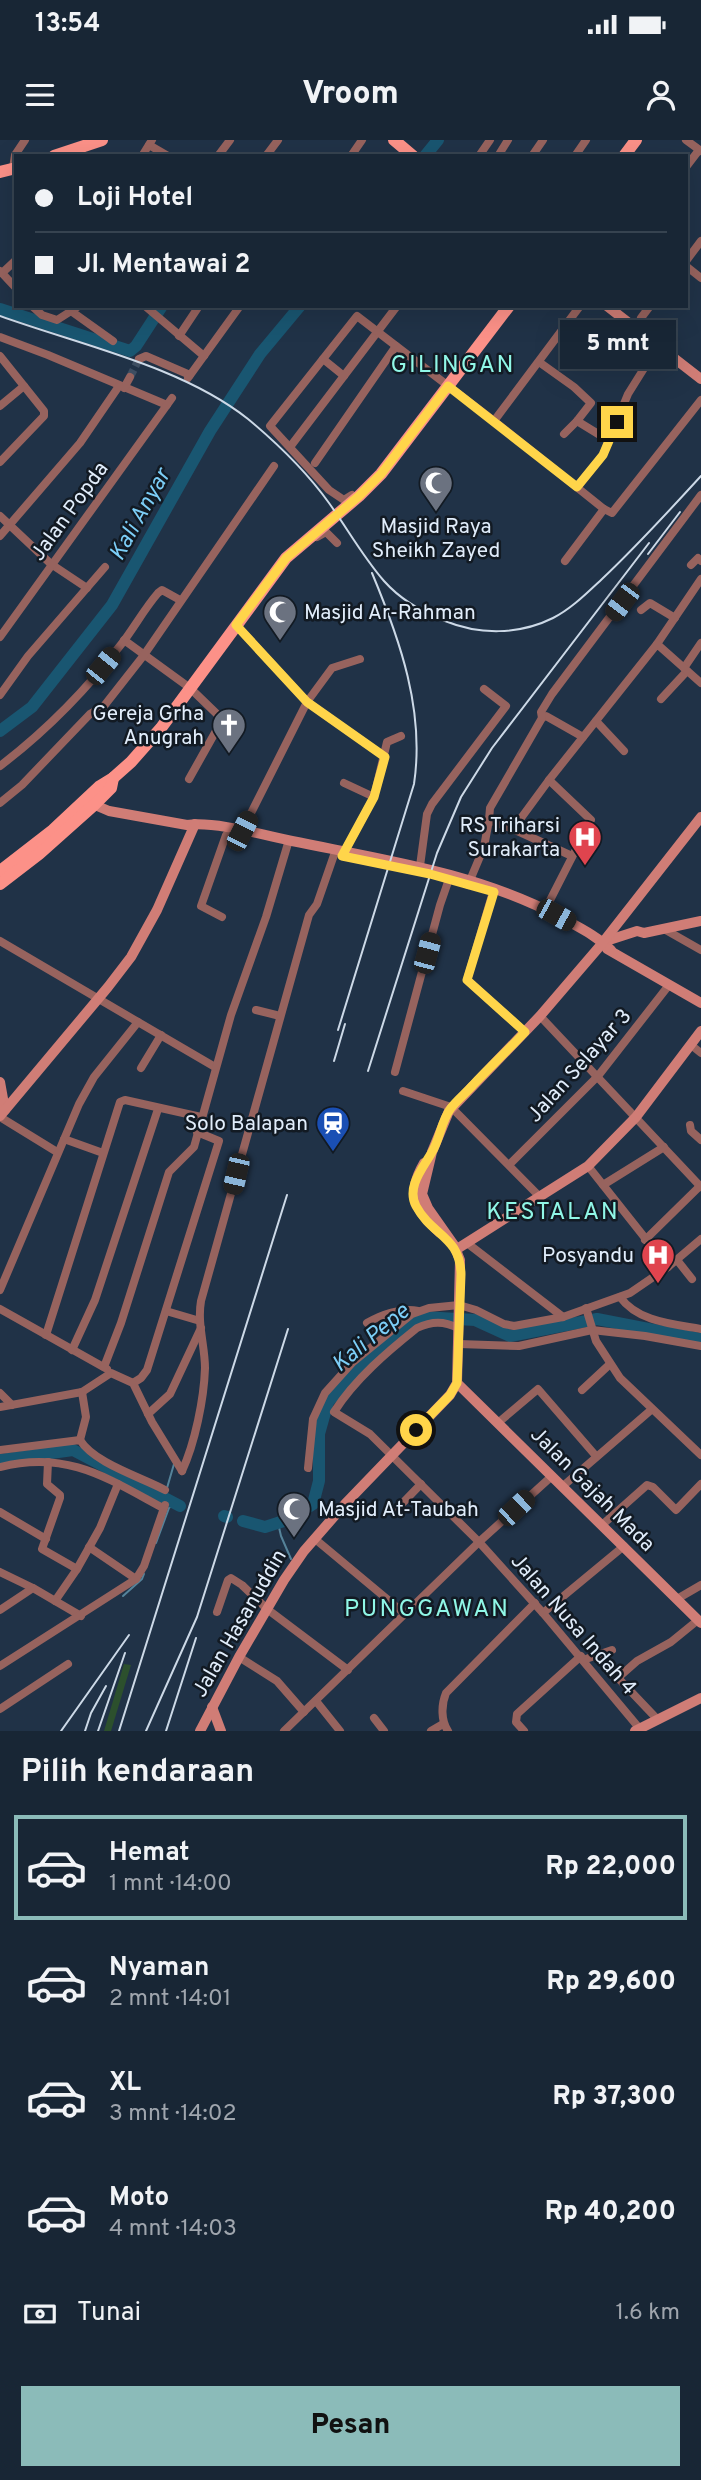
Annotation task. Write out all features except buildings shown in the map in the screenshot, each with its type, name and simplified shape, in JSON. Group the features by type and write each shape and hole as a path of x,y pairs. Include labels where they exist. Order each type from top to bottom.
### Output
{"main road":[{"path":"60,154 102,140"},
{"path":"394,140 411,154"},
{"path":"0,884 39,854 154,736 286,558 381,474 507,308"},
{"path":"610,308 701,379"},
{"path":"90,803 109,811 289,843 495,887 605,946 701,1003"},
{"path":"0,871 90,803"},
{"path":"457,1383 461,1265 459,1246 421,1204 422,1189 432,1152 452,1107 605,946 701,817"},
{"path":"192,826 226,835 240,834"},
{"path":"2,1114 131,957 146,931 192,826"},
{"path":"340,854 420,866 544,912"},
{"path":"605,946 637,931 644,933 701,921"},
{"path":"459,1246 588,1166 636,1117 701,1031"},
{"path":"2,1114 0,1083 28,1081"},
{"name":"Jalan Hasanuddin","path":"200,1731 284,1580 314,1539 450,1395 457,1383"},
{"name":"Jalan Gajah Mada","path":"457,1383 699,1621"},
{"path":"638,1730 701,1698"},
{"path":"212,1707 221,1731"}],"street":[{"path":"686,140 700,151 688,165"},
{"path":"151,142 166,154"},
{"path":"688,258 701,242"},
{"path":"1,272 14,286"},
{"path":"34,308 42,315 57,320 75,309 113,341"},
{"path":"179,336 198,308"},
{"path":"139,359 146,356 189,377 239,308"},
{"path":"290,447 395,308"},
{"path":"494,421 579,308"},
{"path":"641,318 648,308"},
{"path":"151,312 204,356"},
{"path":"381,474 344,500 329,490 270,426 358,316 604,509 615,512 701,400"},
{"path":"0,337 122,387"},
{"path":"0,345 10,341"},
{"path":"315,463 396,346"},
{"path":"577,487 603,455 632,388 658,346"},
{"path":"0,356 44,411 44,416 0,462"},
{"path":"323,359 344,376"},
{"path":"539,362 591,403 564,434"},
{"path":"0,536 78,445 130,377"},
{"path":"0,406 24,386"},
{"name":"Jalan Popda","path":"0,637 170,402 122,387"},
{"path":"577,421 608,440"},
{"path":"0,803 23,785 90,714 104,706 144,655 274,466"},
{"path":"469,882 484,847 490,808 542,718 541,712 701,495"},
{"path":"565,561 604,509"},
{"path":"0,516 51,564 86,588"},
{"path":"286,558 296,554 322,533 330,534 337,543"},
{"path":"691,565 698,558 701,561"},
{"path":"0,695 28,656 105,567"},
{"path":"513,829 657,645 701,579"},
{"path":"0,766 61,713 124,640 158,593 162,590 180,600"},
{"path":"641,610 650,603 675,618"},
{"path":"236,625 307,702 385,757"},
{"path":"124,640 190,688 221,720 189,779"},
{"path":"661,699 701,643"},
{"path":"657,645 701,683"},
{"path":"240,834 307,702 332,668 360,659"},
{"path":"420,866 429,809 506,706 484,689"},
{"path":"542,718 553,718 583,737"},
{"path":"596,721 624,751"},
{"path":"0,1309 133,1383 182,1471 193,1441 204,1379 201,1301 309,913 317,905 340,854 374,797 388,740 401,736"},
{"path":"544,912 591,820 549,780"},
{"path":"344,783 374,797"},
{"path":"489,820 572,856"},
{"path":"222,917 201,906 226,835"},
{"path":"0,1407 82,1392 108,1370 169,1172 173,1165 192,1149 215,1067 289,843"},
{"path":"395,1072 449,879"},
{"path":"494,892 467,980 525,1032"},
{"path":"664,929 701,950"},
{"path":"0,940 215,1067"},
{"name":"Jalan Selayar 3","path":"510,1164 598,1076 669,985"},
{"path":"256,1010 280,1016"},
{"path":"540,1016 701,1186 645,1240"},
{"path":"0,1290 57,1152 94,1077 138,1022"},
{"path":"141,1068 161,1035"},
{"path":"691,1045 701,1053"},
{"path":"403,1091 452,1107 540,1198"},
{"path":"46,1335 121,1101 201,1117"},
{"path":"72,1350 95,1300 158,1109"},
{"path":"2,1114 57,1152"},
{"path":"690,1125 691,1131 701,1140"},
{"path":"133,1383 147,1370 219,1141 197,1132"},
{"path":"64,1139 103,1153"},
{"path":"603,1185 664,1147"},
{"path":"588,1166 668,1267"},
{"path":"367,1323 400,1311 459,1307 476,1310 508,1326 522,1326 563,1317 630,1293 668,1267 701,1239"},
{"path":"459,1246 563,1317"},
{"path":"677,1260 692,1279"},
{"path":"620,1297 627,1306 645,1317 701,1329"},
{"path":"587,1310 591,1327 610,1364 626,1385 701,1455"},
{"path":"166,1311 200,1325"},
{"path":"308,1468 313,1419 330,1387 360,1356 418,1311"},
{"name":"Jalan Nusa Indah 4","path":"458,1327 439,1323 417,1328 364,1375 334,1412 365,1430 479,1542 582,1658 638,1730"},
{"path":"148,1414 164,1401 174,1387 200,1325"},
{"path":"459,1344 519,1346 591,1327 701,1346"},
{"path":"582,1390 610,1364"},
{"path":"499,1422 538,1390 596,1456"},
{"path":"80,1440 86,1417 82,1392"},
{"path":"0,1393 12,1405"},
{"path":"563,1486 651,1410"},
{"path":"0,1450 80,1440"},
{"path":"80,1440 111,1464 165,1490"},
{"path":"0,1466 48,1462 70,1464 85,1468 164,1506 144,1566 136,1579 0,1667"},
{"path":"48,1462 47,1484 60,1498 42,1549 77,1569"},
{"path":"284,1731 479,1542 552,1476"},
{"path":"55,1601 77,1569 106,1516 118,1483"},
{"path":"395,1511 421,1484"},
{"path":"602,1525 647,1485 653,1487 676,1510 701,1484"},
{"path":"0,1512 46,1539"},
{"path":"314,1539 405,1614"},
{"path":"543,1613 624,1546"},
{"path":"89,1547 136,1579"},
{"path":"0,1572 80,1616"},
{"path":"217,1612 229,1578 242,1585 267,1609 348,1670"},
{"path":"677,1599 701,1585"},
{"path":"0,1610 33,1588"},
{"path":"431,1731 446,1727 442,1705 446,1693 535,1604"},
{"path":"658,1720 620,1680 620,1676 637,1661 671,1642 699,1621"},
{"path":"524,1731 516,1722 517,1713 582,1658 612,1650"},
{"path":"239,1657 276,1680 304,1712"},
{"path":"0,1709 68,1664"},
{"path":"316,1701 340,1731"},
{"path":"374,1718 384,1731"}],"green space":[{"path":"124,1664 131,1665 111,1731 104,1731"}],"waterway":[{"name":"Kali Anyar","path":"427,154 438,140"},
{"path":"0,309 130,351 161,308"},
{"name":"Kali Anyar","path":"0,731 32,707 112,605 210,431 260,354 298,308"},
{"name":"Kali Pepe","path":"243,1521 265,1527 290,1519 313,1504 319,1481 319,1434 328,1402 356,1372 423,1317 475,1320 510,1336 597,1319 701,1339"},
{"name":"Kali Pepe","path":"0,1460 73,1450 180,1506"},
{"path":"167,1488 174,1464"},
{"path":"156,1543 169,1508 174,1504"},
{"path":"278,1523 291,1559"},
{"path":"123,1596 144,1574"}],"tunnel":[{"path":"130,377 139,359"}],"railway":[{"path":"0,316 129,358 192,385 221,401 259,428 301,469 390,588 428,613 471,629 499,631 527,628 566,610 628,554 701,476"},
{"path":"648,554 680,512"},
{"path":"368,1071 437,853 461,797 492,748 649,543"},
{"path":"338,1030 414,784 417,757 408,676 372,573"},
{"path":"334,1061 345,1024"},
{"path":"119,1731 287,1195"},
{"path":"146,1731 197,1617 288,1329"},
{"path":"61,1731 129,1635"},
{"path":"166,1731 196,1638"},
{"path":"98,1731 125,1653"},
{"path":"85,1731 91,1713 106,1686"}],"place":[{"name":"Masjid Raya Sheikh Zayed","path":"436,513"},
{"name":"Masjid Ar-Rahman","path":"280,642"},
{"name":"Gereja Grha Anugrah","path":"229,755"},
{"name":"RS Triharsi Surakarta","path":"585,867"},
{"name":"Solo Balapan","path":"333,1153"},
{"name":"Posyandu","path":"658,1285"},
{"name":"Masjid At-Taubah","path":"294,1539"}],"district":[{"name":"GILINGAN","path":"453,364"},
{"name":"KESTALAN","path":"553,1211"},
{"name":"PUNGGAWAN","path":"427,1608"}],"route":[{"path":"416,1430 450,1395 457,1383 461,1265 454,1245 424,1217 414,1202 414,1185 452,1107 525,1032 467,980 494,892 430,874 342,856 374,797 385,757 307,702 236,625 286,558 381,474 448,386 577,487 603,455 617,422"}]}
